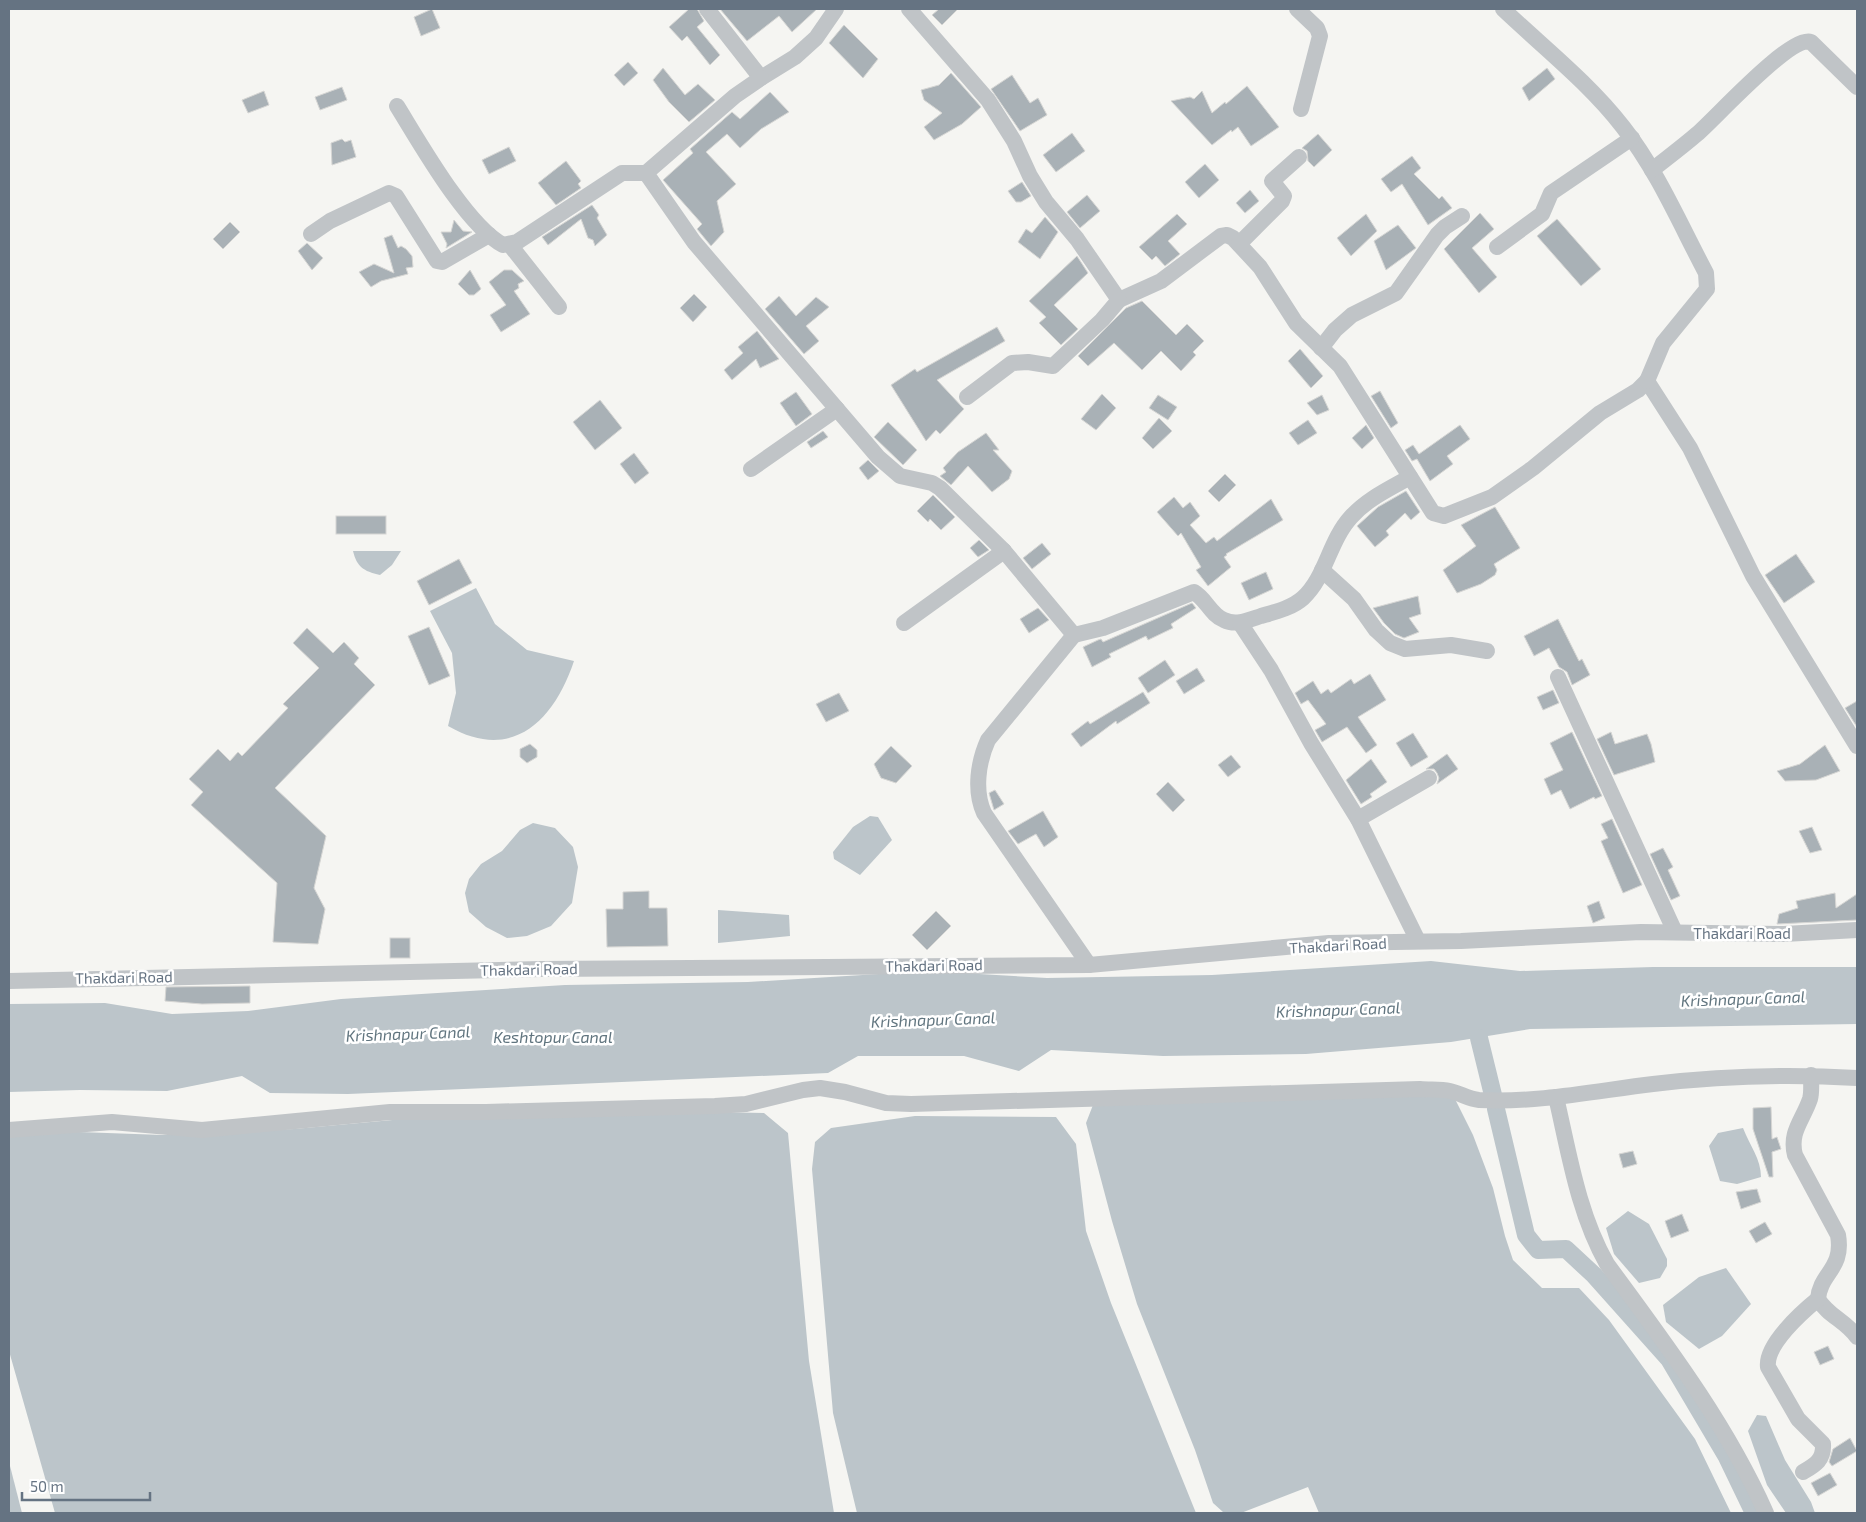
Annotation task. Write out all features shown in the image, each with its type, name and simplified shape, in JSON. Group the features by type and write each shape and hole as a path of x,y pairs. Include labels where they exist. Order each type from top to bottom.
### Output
{"street":[{"path":"707,9 761,78"},
{"path":"397,106 433,165 489,236 503,245 510,245 622,173 646,173 706,120 761,78 795,57 816,38 836,9"},
{"path":"909,9 988,100 1014,141 1030,176 1046,202 1077,239 1119,300"},
{"path":"1297,9 1316,28 1320,36 1301,109"},
{"path":"967,398 1012,363 1028,362 1053,366 1102,320 1119,300 1161,281 1221,236 1227,235 1239,244 1260,267 1296,323 1340,366 1433,513 1437,516 1444,516 1492,497 1533,468 1600,413 1638,390 1647,381 1663,343 1672,328 1698,301 1707,289 1708,282 1706,273 1652,170 1632,138 1600,101 1503,9"},
{"path":"1652,170 1697,134 1756,76 1800,43 1811,42 1857,87"},
{"path":"1497,247 1542,214 1551,193 1632,138"},
{"path":"1239,244 1282,201 1284,196 1272,181 1299,157"},
{"path":"646,173 694,242 868,446 894,472 940,488 1004,551 1074,635"},
{"path":"311,234 330,222 389,192 396,196 437,261 442,262 489,236"},
{"path":"1321,348 1335,330 1352,315 1396,293 1437,235 1462,216"},
{"path":"510,245 559,308"},
{"path":"1647,381 1690,448 1753,576 1857,746"},
{"path":"751,469 837,409"},
{"path":"1090,965 984,813 978,792 982,753 988,740 1074,635 1103,628 1194,592 1201,596 1219,617 1230,622 1240,623 1284,609 1302,600 1314,586 1342,527 1351,516 1365,503 1410,478"},
{"path":"904,623 1004,551"},
{"path":"1322,570 1354,599 1376,630 1390,643 1405,649 1451,645 1487,651"},
{"path":"1240,623 1271,670 1311,743 1358,819 1418,942"},
{"path":"1558,677 1676,932"},
{"path":"1358,819 1429,778"},
{"name":"Thakdari Road","path":"9,980 542,969 1090,965 1329,943 1418,942 1641,932 1784,934 1857,930"},
{"path":"1802,1472 1819,1461 1824,1451 1823,1444 1798,1419 1768,1367 1767,1362 1769,1355 1790,1325 1818,1299 1821,1286 1834,1268 1839,1244 1838,1235 1795,1155 1793,1146 1796,1124 1810,1100 1811,1075"},
{"path":"9,1130 112,1122 202,1130 390,1112 486,1112 715,1106 746,1104 803,1090 820,1088 845,1092 886,1103 911,1104 1420,1089 1452,1091 1463,1097 1479,1100 1556,1097 1681,1082 1811,1075 1857,1078"},
{"path":"1556,1097 1579,1195 1596,1246 1686,1373 1747,1474 1766,1513"},
{"path":"1818,1299 1830,1315 1840,1321 1857,1337"}],"water":[{"path":"353,551 401,551 392,565 380,575 362,568"},
{"path":"476,588 495,624 527,650 574,661 555,702 542,718 528,730 511,738 492,740 471,736 448,726 456,693 452,653 430,611"},
{"path":"870,816 878,817 892,840 860,875 834,859 833,852 853,827"},
{"path":"533,823 555,828 573,847 578,867 572,903 551,926 527,936 507,938 486,927 469,912 465,893 469,879 481,864 502,851 520,830"},
{"path":"718,910 789,915 790,936 718,943"},
{"name":"Keshtopur Canal","path":"1431,961 1520,971 1653,967 1857,967 1857,1024 1530,1029 1451,1042 1306,1054 1163,1056 1051,1050 1019,1071 964,1056 858,1056 828,1073 348,1094 270,1093 242,1076 167,1091 80,1090 9,1092 9,1004 105,1003 172,1014 248,1011 341,999 565,985 748,982 927,971 1047,978 1212,975"},
{"path":"1453,1095 1473,1135 1493,1188 1513,1260 1542,1288 1579,1288 1609,1320 1695,1439 1731,1513 1319,1513 1308,1487 1241,1513 1223,1512 1213,1503 1195,1450 1137,1304 1112,1221 1086,1123 1093,1105"},
{"path":"764,1113 788,1133 809,1361 834,1513 55,1513 9,1351 9,1136 51,1131 163,1135 294,1129 436,1116"},
{"path":"915,1116 1056,1117 1076,1144 1086,1231 1111,1303 1196,1513 857,1513 833,1413 812,1169 815,1142 831,1128"},
{"path":"1743,1128 1757,1158 1761,1177 1737,1184 1720,1181 1709,1146 1718,1133"},
{"path":"1628,1211 1649,1224 1667,1259 1667,1266 1660,1278 1639,1283 1614,1254 1606,1228"},
{"path":"1726,1268 1751,1304 1722,1336 1699,1349 1666,1322 1663,1305 1699,1277"},
{"path":"1757,1415 1766,1416 1785,1460 1811,1502 1815,1513 1786,1513 1767,1485 1748,1431"},
{"path":"9,1462 22,1513 9,1513"}],"building":[{"path":"432,9 440,28 421,36 414,17"},
{"path":"689,9 697,9 704,21 697,27 720,55 710,65 687,36 682,41 669,27"},
{"path":"720,9 817,9 792,32 779,16 747,41"},
{"path":"939,9 958,9 942,25 932,15"},
{"path":"844,25 878,59 863,78 829,43"},
{"path":"628,62 638,73 624,86 614,75"},
{"path":"663,68 685,95 698,84 715,100 689,122 669,102 653,80"},
{"path":"1547,68 1555,79 1529,101 1522,88"},
{"path":"951,73 981,107 962,124 934,140 924,127 942,113 924,100 921,90 939,85"},
{"path":"1012,75 1030,103 1038,98 1047,115 1020,131 991,89"},
{"path":"1247,86 1279,127 1251,146 1238,127 1232,132 1231,130 1212,145 1171,101 1190,97 1194,99 1202,91 1212,113"},
{"path":"342,87 347,100 320,110 315,97"},
{"path":"264,91 269,105 248,113 242,100"},
{"path":"770,92 789,112 761,129 740,148 727,134 706,152 736,184 717,201 724,232 711,246 697,229 702,224 663,180 693,153 690,149 732,112 740,119"},
{"path":"1072,133 1085,151 1056,172 1043,155"},
{"path":"1318,134 1332,150 1314,167 1308,161 1307,151 1302,148"},
{"path":"342,139 345,142 351,140 356,157 332,165 331,143"},
{"path":"509,147 516,161 489,174 482,160"},
{"path":"1412,156 1421,168 1414,174 1439,199 1442,196 1452,208 1428,225 1402,184 1391,192 1381,179"},
{"path":"566,161 581,181 578,184 581,188 556,205 538,183"},
{"path":"1205,164 1219,180 1199,198 1185,182"},
{"path":"1022,182 1031,196 1021,202 1016,202 1008,191"},
{"path":"1250,190 1259,201 1245,213 1236,203"},
{"path":"1087,195 1100,211 1080,228 1067,212"},
{"path":"592,205 599,215 597,218 607,235 595,246 593,240 588,238 581,219 548,245 542,237"},
{"path":"1480,213 1494,229 1472,248 1497,277 1479,293 1444,249"},
{"path":"1177,214 1187,224 1168,241 1180,254 1165,266 1156,256 1152,260 1139,247"},
{"path":"1366,214 1377,231 1351,256 1337,238"},
{"path":"1045,217 1058,232 1040,259 1018,242 1026,229 1032,233"},
{"path":"1557,219 1601,269 1581,286 1537,236"},
{"path":"454,220 463,231 472,232 446,248 447,244 441,232 451,232"},
{"path":"230,222 240,232 223,249 213,239"},
{"path":"1398,225 1416,248 1386,270 1374,241"},
{"path":"392,235 398,248 401,246 412,256 413,267 406,268 408,274 381,281 371,287 359,272 374,264 394,273 384,238"},
{"path":"307,243 323,258 312,270 298,251"},
{"path":"1077,256 1088,273 1054,305 1078,329 1061,345 1039,323 1046,317 1029,301"},
{"path":"470,270 481,289 474,295 469,295 458,284"},
{"path":"504,270 512,270 524,281 518,284 519,288 514,291 530,314 501,332 490,315 506,305 489,282"},
{"path":"694,294 707,307 693,322 680,308"},
{"path":"779,296 796,316 816,297 829,307 806,326 819,341 804,354 765,309"},
{"path":"1142,301 1176,335 1187,324 1204,341 1193,352 1196,355 1181,371 1161,351 1142,370 1114,343 1088,366 1078,356 1126,308"},
{"path":"997,327 1005,341 937,380 964,409 940,434 936,430 926,441 891,385 915,369 917,372"},
{"path":"757,331 779,359 760,368 756,359 732,380 724,370 743,353 738,347"},
{"path":"1300,349 1323,376 1311,388 1288,361"},
{"path":"1380,391 1398,423 1391,428 1371,396"},
{"path":"796,392 812,414 796,426 780,403"},
{"path":"1102,394 1116,408 1096,430 1081,419"},
{"path":"1158,395 1177,407 1168,420 1149,408"},
{"path":"1322,395 1329,410 1317,415 1307,403"},
{"path":"600,400 622,428 595,450 573,422"},
{"path":"1159,418 1172,431 1153,449 1142,438"},
{"path":"1308,420 1317,433 1298,445 1289,433"},
{"path":"888,422 917,450 903,465 874,437"},
{"path":"1366,425 1374,438 1362,449 1352,438"},
{"path":"1460,425 1470,439 1447,456 1453,464 1430,481 1417,459 1412,461 1405,450 1413,445 1419,454"},
{"path":"823,431 828,437 811,448 807,442"},
{"path":"986,433 999,450 993,450 1012,471 1009,479 992,492 968,466 951,485 940,476 946,472 943,468 958,452"},
{"path":"634,453 649,473 635,484 620,464"},
{"path":"868,460 879,471 868,480 859,468"},
{"path":"1225,474 1236,485 1219,502 1208,491"},
{"path":"1406,491 1420,512 1411,520 1405,513 1386,531 1389,535 1375,547 1357,526 1378,507"},
{"path":"933,495 955,517 941,530 930,519 928,522 917,511"},
{"path":"1174,497 1183,508 1190,502 1200,516 1190,525 1206,543 1214,537 1217,541 1271,499 1283,520 1226,554 1224,557 1231,567 1208,586 1196,570 1201,567 1181,533 1178,536 1157,512"},
{"path":"1495,507 1520,548 1494,564 1497,570 1495,575 1481,584 1457,593 1443,570 1476,546 1461,525"},
{"path":"336,516 386,516 386,534 336,534"},
{"path":"979,540 989,550 978,557 970,548"},
{"path":"1042,543 1051,554 1032,569 1023,558"},
{"path":"1796,554 1815,582 1784,603 1765,575"},
{"path":"459,559 472,583 429,605 417,581"},
{"path":"1266,572 1273,589 1249,600 1241,583"},
{"path":"1418,596 1421,614 1409,618 1419,632 1404,638 1395,634 1373,608"},
{"path":"1192,603 1196,608 1171,624 1173,628 1148,640 1146,636 1109,654 1111,657 1092,667 1083,647 1101,639 1103,642"},
{"path":"1038,608 1049,620 1029,633 1020,619"},
{"path":"1558,619 1579,661 1582,659 1590,675 1572,685 1567,672 1559,667 1549,648 1534,656 1524,636"},
{"path":"429,627 450,676 429,685 408,636"},
{"path":"307,628 333,653 344,642 359,658 354,664 375,685 275,788 326,836 314,888 325,909 318,944 273,942 277,883 191,805 203,792 189,779 218,749 230,761 238,752 242,756 288,708 283,704 319,668 293,643"},
{"path":"1165,660 1175,675 1148,693 1138,678"},
{"path":"1197,668 1205,681 1184,694 1176,681"},
{"path":"1370,674 1386,700 1358,717 1377,745 1366,753 1347,727 1322,742 1315,730 1326,724 1308,700 1301,704 1295,693 1313,681 1321,694 1328,689 1331,693 1351,679 1354,684"},
{"path":"1553,690 1559,703 1543,710 1537,697"},
{"path":"1143,692 1150,703 1117,724 1116,721 1081,747 1071,734 1088,721 1090,724"},
{"path":"839,693 849,711 826,722 816,704"},
{"path":"1857,701 1857,727 1845,708"},
{"path":"1572,732 1602,796 1595,799 1594,797 1570,809 1561,790 1551,795 1544,779 1563,770 1550,743"},
{"path":"1611,732 1615,744 1647,734 1655,762 1614,775 1597,739"},
{"path":"1413,733 1428,757 1411,767 1396,743"},
{"path":"530,744 537,750 537,757 527,763 520,757 520,749"},
{"path":"1825,745 1840,771 1816,780 1785,781 1777,771 1800,764"},
{"path":"891,746 912,766 896,783 881,778 874,764"},
{"path":"1447,754 1458,769 1437,784 1439,778 1437,773 1434,769 1426,769"},
{"path":"1231,755 1241,767 1228,777 1218,765"},
{"path":"1371,759 1387,782 1370,794 1372,797 1361,804 1346,780"},
{"path":"1168,782 1185,800 1173,812 1156,794"},
{"path":"995,790 1004,804 994,810 989,793"},
{"path":"1043,811 1058,837 1044,847 1036,834 1018,844 1008,831"},
{"path":"1612,819 1642,885 1623,893 1601,841 1608,838 1601,824"},
{"path":"1812,827 1822,850 1810,853 1799,831"},
{"path":"1663,848 1673,867 1668,870 1680,896 1671,900 1650,854"},
{"path":"649,891 649,908 667,908 668,946 607,947 606,909 623,909 623,892"},
{"path":"1835,893 1836,908 1857,894 1857,920 1777,924 1779,914 1798,908 1796,901"},
{"path":"1599,901 1605,918 1593,923 1587,906"},
{"path":"936,911 951,926 927,950 912,935"},
{"path":"390,938 410,938 410,958 390,958"},
{"path":"250,986 250,1003 202,1004 165,1001 166,987"},
{"path":"1771,1107 1772,1139 1777,1137 1781,1149 1772,1152 1773,1177 1769,1177 1753,1129 1753,1108"},
{"path":"1633,1151 1637,1164 1623,1168 1619,1154"},
{"path":"1757,1189 1761,1202 1741,1209 1736,1192"},
{"path":"1682,1214 1689,1231 1671,1238 1665,1221"},
{"path":"1765,1222 1772,1234 1756,1243 1749,1231"},
{"path":"1828,1346 1834,1359 1820,1365 1814,1352"},
{"path":"1850,1438 1857,1451 1832,1466 1829,1462 1833,1449"},
{"path":"1830,1473 1837,1485 1818,1496 1811,1483"}],"waterway":[{"path":"1479,1038 1493,1095"},
{"path":"1496,1109 1526,1235 1538,1250 1566,1249 1594,1275 1669,1359 1727,1457 1754,1513"}],"water label":[{"name":"Krishnapur Canal","path":"1743,998"},
{"name":"Krishnapur Canal","path":"1338,1009"},
{"name":"Krishnapur Canal","path":"933,1019"},
{"name":"Krishnapur Canal","path":"408,1033"}]}
